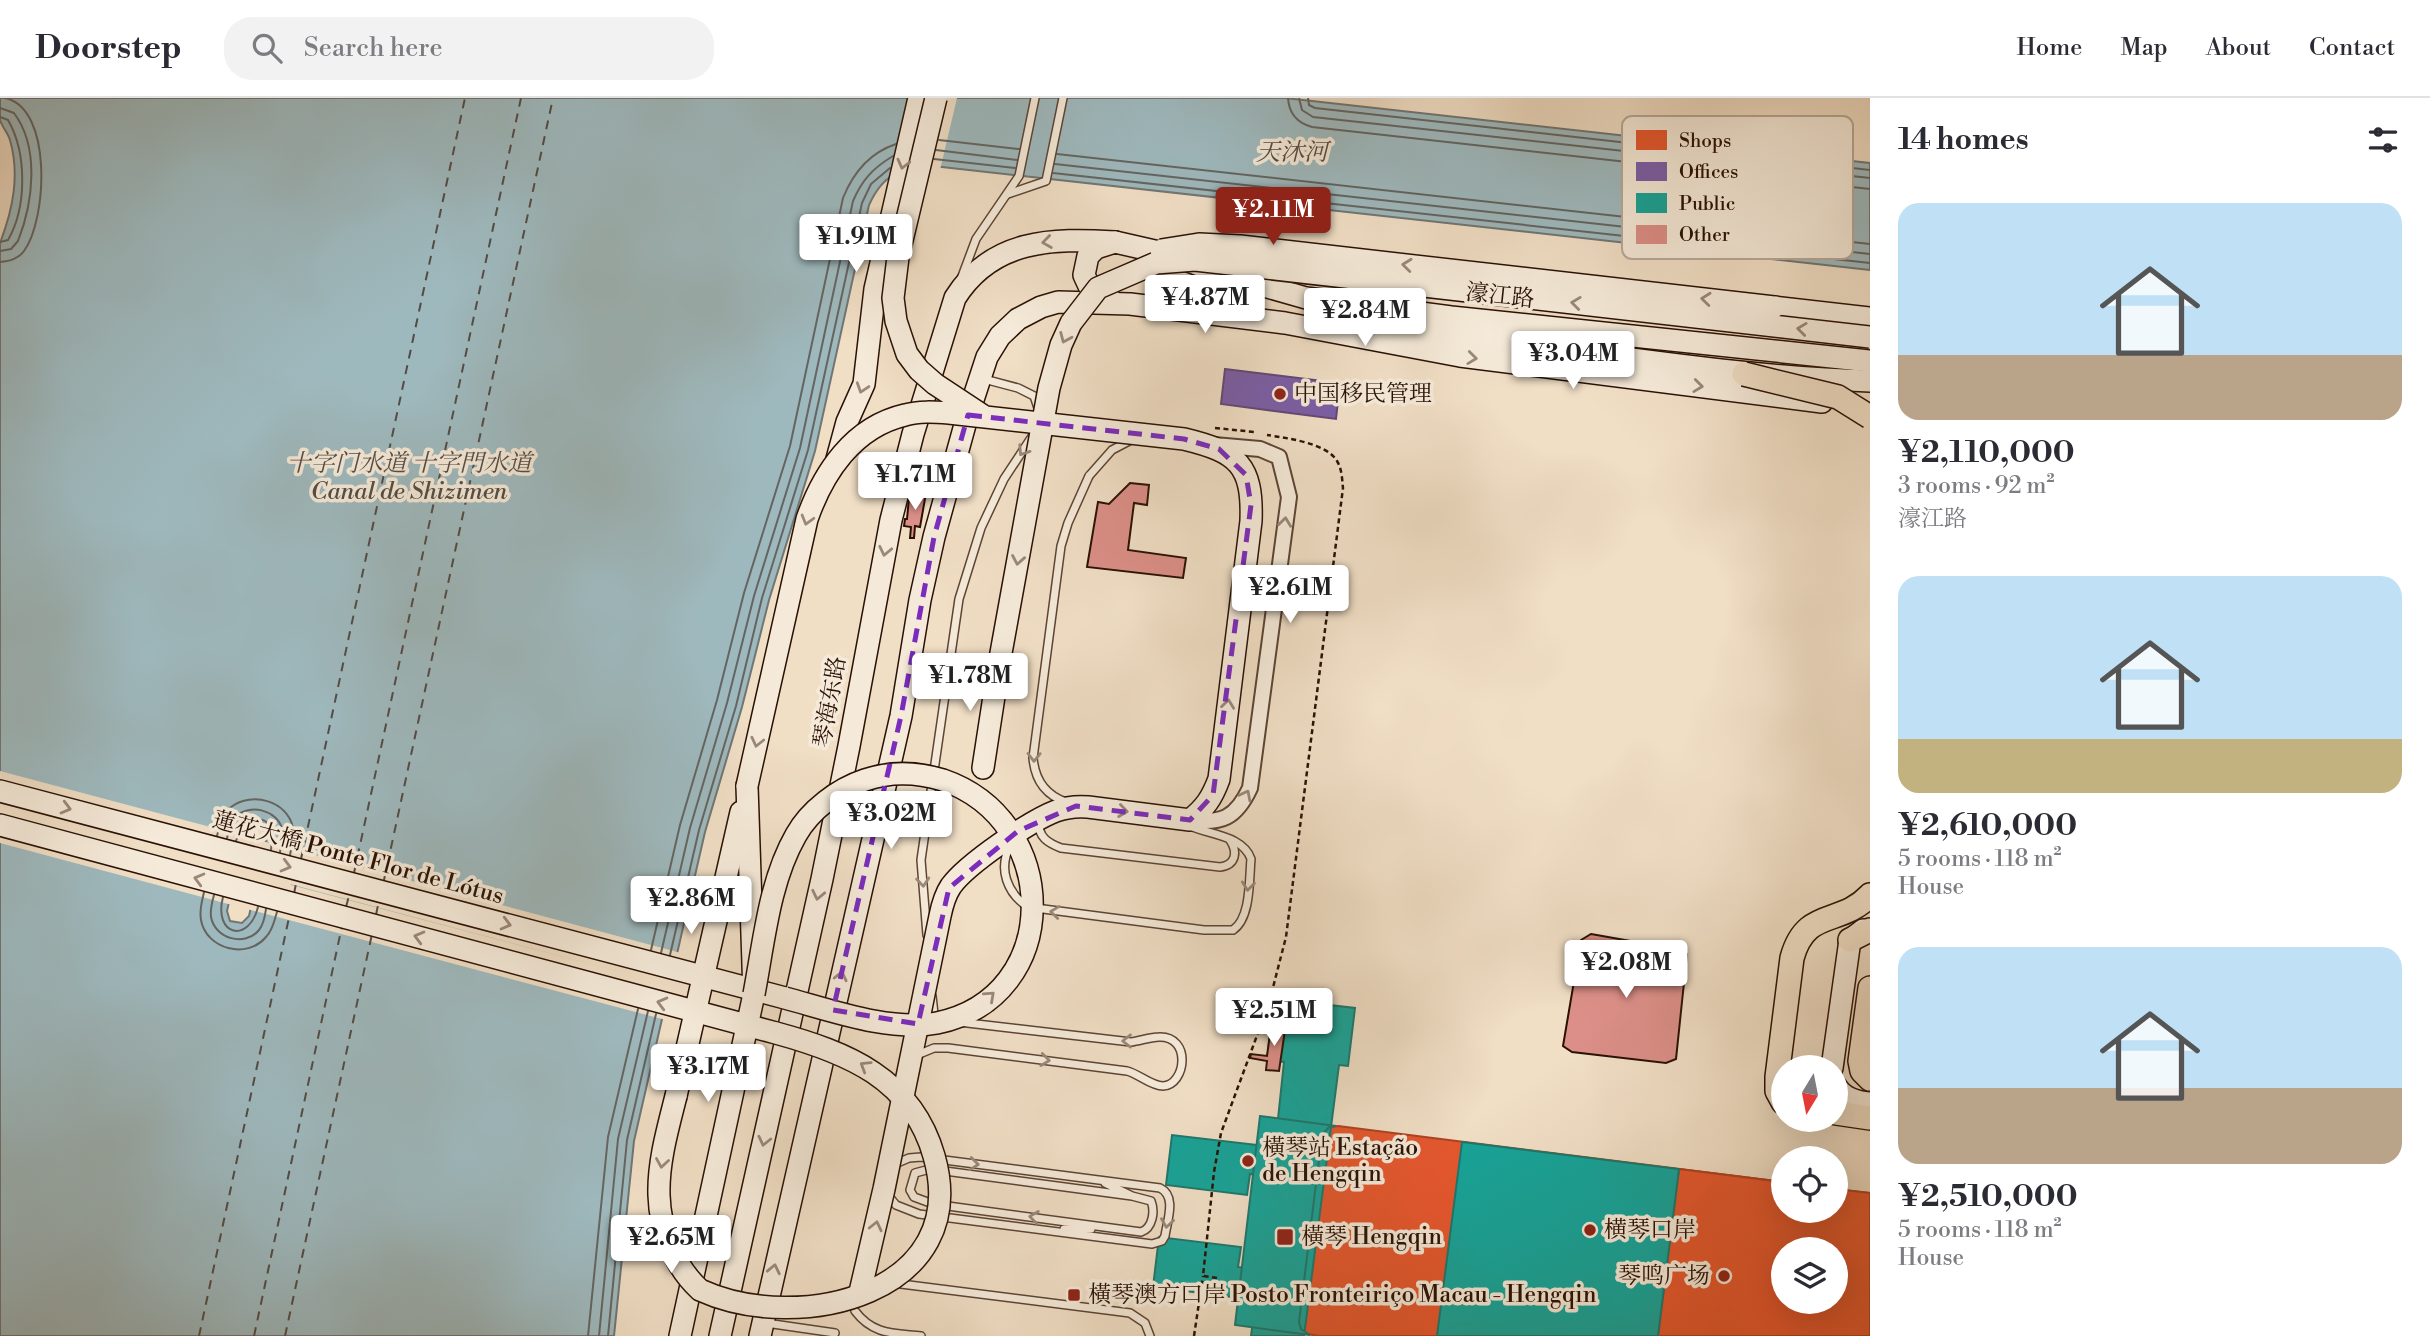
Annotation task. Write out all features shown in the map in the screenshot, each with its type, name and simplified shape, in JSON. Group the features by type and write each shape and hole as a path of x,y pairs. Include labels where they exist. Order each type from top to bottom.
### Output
{"main road":[{"path":"837,459 848,422 864,384 875,289 919,98"},
{"path":"936,98 898,257 893,298 896,321 907,354 919,370 935,384 987,418"},
{"name":"琴海东路","path":"720,1336 825,866 891,520 913,434 956,298 967,280 986,263 1020,247 1079,239 1115,242"},
{"path":"1115,242 1096,248 1088,256 1084,275 1090,288 1102,297 1130,304"},
{"name":"濠江路","path":"1115,242 1172,255 1226,275 1306,298 1450,326 1744,374 1870,381"},
{"path":"983,768 1049,388 1071,323 1098,288 1131,262 1157,250 1199,244 1267,249 1870,318"},
{"path":"1098,288 1156,263 1195,260 1870,337"},
{"path":"761,1329 901,716 919,600 934,537 983,367 1000,336 1018,319 1058,302 1130,304 1285,323 1460,356 1870,408"},
{"path":"1285,323 1450,326"},
{"name":"濠江路","path":"1450,326 1870,361"},
{"path":"1744,374 1838,397 1870,417"},
{"name":"蓮花大橋 Ponte Flor de Lótus","path":"0,825 657,1001 683,1008 696,1012 803,1040 857,1061 894,1087 919,1120 931,1144 939,1184 934,1228 928,1247 907,1279 887,1299 867,1313 843,1324 796,1331 755,1324 734,1316 704,1293 681,1268 672,1252 659,1196 664,1150 694,1015 697,1002 700,988 807,519 815,495 837,459 866,433 903,415 949,413 1184,439 1209,436 1239,464 1246,475 1251,492 1251,521 1219,779 1204,809 1182,819"},
{"name":"蓮花大橋 Ponte Flor de Lótus","path":"0,790 733,984 746,988 759,991 772,995 858,1017 909,1025 936,1023 962,1015 979,1006 996,992 1017,964 1026,946 1031,926 1033,896 1029,874 1014,835 985,803 961,788 932,777 899,772 857,782 834,796 809,817 797,833 781,867 775,891 756,981 754,994 680,1336"},
{"name":"蓮花大橋 Ponte Flor de Lótus","path":"747,786 754,994"},
{"path":"843,1334 858,1302 910,1063 928,1006 940,916 949,888 965,871 1018,831 1065,808 1088,807 1182,819"},
{"path":"340,916 348,883"},
{"path":"1780,1055 1792,958 1801,934 1812,925 1851,910 1870,895"},
{"path":"1835,1055 1860,935 1870,925"},
{"path":"1870,988 1860,1061 1862,1071 1870,1079"},
{"path":"1848,1097 1857,1102 1870,1103"},
{"path":"1848,1115 1870,1118"}],"street":[{"path":"1182,819 1206,822 1229,817 1250,788 1289,497 1279,457 1260,449 1209,436"}],"lane":[{"path":"956,298 976,239 1019,176 1035,98"},
{"path":"1007,194 1046,181 1063,98"},
{"path":"910,1063 926,1050 948,1048 1127,1071 1154,1084 1165,1086 1173,1083 1179,1074 1181,1063 1181,1048 1168,1038 1131,1042 951,1021 931,1013 928,1006 921,860 959,598 981,528 1004,479 1038,427 1040,414 1034,396 983,367"},
{"path":"1088,807 1058,799 1044,790 1038,780 1033,758 1061,546 1089,476 1112,450 1131,440"},
{"path":"1044,816 1038,825 1039,832 1046,841 1061,848 1101,853 1220,867 1231,863 1235,858 1230,839"},
{"path":"1018,831 1008,851 1005,873 1007,883 1017,900 1028,907 1218,932 1233,930 1245,910 1251,859 1243,845 1196,829 1182,819"},
{"path":"921,1157 1100,1180 1165,1191 1170,1199 1163,1241 1152,1244 919,1214 896,1205 889,1198 886,1181 902,1160 921,1157"},
{"path":"930,1169 1132,1196 1151,1200 1151,1225 1147,1230 1141,1232 933,1204 914,1197 910,1190 915,1173 930,1169"},
{"path":"1100,1180 1132,1196"},
{"path":"1032,1228 1119,1229"},
{"path":"921,1336 879,1331 868,1326 858,1302 874,1284 898,1283 1122,1312 1145,1323 1150,1336"},
{"path":"761,1329 843,1334"}],"path":[{"path":"1194,1336 1221,1133 1269,1003 1289,920 1343,488 1338,463 1332,454 1321,448 1291,439 1209,436"},
{"path":"1203,1276 1217,1278"}],"highlighted area":[{"path":"968,415 1184,439 1219,449 1246,475 1251,505 1213,795 1190,820 1076,806 1018,831 949,888 918,1024 833,1010 901,716 934,537"}],"water":[{"name":"十字门水道 十字門水道 Canal de Shizimen","path":"0,98 1285,98 1622,135 1622,242 933,166 902,171 887,179 869,205 815,451 769,600 742,707 705,832 634,1141 614,1336 0,1336 0,243 12,205 15,179 10,140 0,120","holes":["253,825 263,828 267,836 249,916 242,923 230,921 227,911 245,831"]},
{"name":"十字门水道 十字門水道 Canal de Shizimen","path":"1853,161 1870,163 1870,270 1771,259 1853,259"}],"pier":[{"path":"917,98 957,98 940,170 918,169"},
{"path":"0,771 248,837 232,905 0,843"},
{"path":"262,841 681,953 666,1020 247,909","holes":["290,884 632,975 291,885"]}],"building: Shops":[{"name":"横琴口岸","path":"1338,1126 1771,1180 1771,1223 1848,1223 1848,1190 1870,1193 1870,1336 1306,1334 1299,1322 1322,1135 1329,1127"},
{"name":"琴鸣广场","path":"1679,1169 1771,1180 1771,1223 1848,1223 1848,1190 1870,1193 1870,1336 1658,1336"}],"building: Offices":[{"name":"中国移民管理","path":"1225,369 1340,383 1336,419 1221,404"}],"building: Public":[{"name":"橫琴站 Estação de Hengqin","path":"1286,1000 1355,1008 1348,1066 1339,1065 1304,1336 1251,1336 1256,1300 1153,1287 1159,1237 1241,1247 1238,1267 1259,1270 1271,1177 1250,1174 1247,1195 1166,1185 1172,1135 1275,1147 1284,1062 1267,1060 1270,1034"},
{"path":"1260,1116 1336,1126 1329,1127 1322,1135 1299,1322 1301,1329 1310,1335 1235,1325"},
{"name":"横琴口岸","path":"1462,1142 1679,1169 1658,1336 1437,1336"}],"building: Other":[{"path":"1130,483 1149,485 1147,505 1134,503 1128,550 1186,558 1183,578 1087,567 1098,502 1109,504"},
{"path":"914,492 926,493 920,527 915,526 914,538 910,538 911,527 904,526 909,498 913,498"},
{"path":"1591,934 1681,950 1687,954 1676,1059 1666,1063 1572,1052 1563,1046 1581,940"},
{"path":"1276,1021 1286,1023 1279,1071 1266,1070 1267,1061 1250,1058 1251,1054 1267,1056 1270,1034"}],"ferry route":[{"path":"301,859 465,98"},
{"path":"354,873 521,98"},
{"path":"384,880 553,98"},
{"path":"294,894 297,878"},
{"path":"346,907 350,892"},
{"path":"376,915 379,900"},
{"path":"199,1336 290,913"},
{"path":"254,1336 342,926"},
{"path":"285,1336 372,934"}],"place":[{"name":"中国移民管理","path":"1280,394"},
{"name":"橫琴站 Estação de Hengqin","path":"1248,1161"},
{"name":"横琴口岸","path":"1590,1230"},
{"name":"橫琴 Hengqin","path":"1285,1237"},
{"name":"琴鸣广场","path":"1724,1276"},
{"name":"橫琴澳方口岸 Posto Fronteiriço Macau - Hengqin","path":"1074,1295"}],"water label":[{"name":"天沐河","path":"1292,153"}]}
